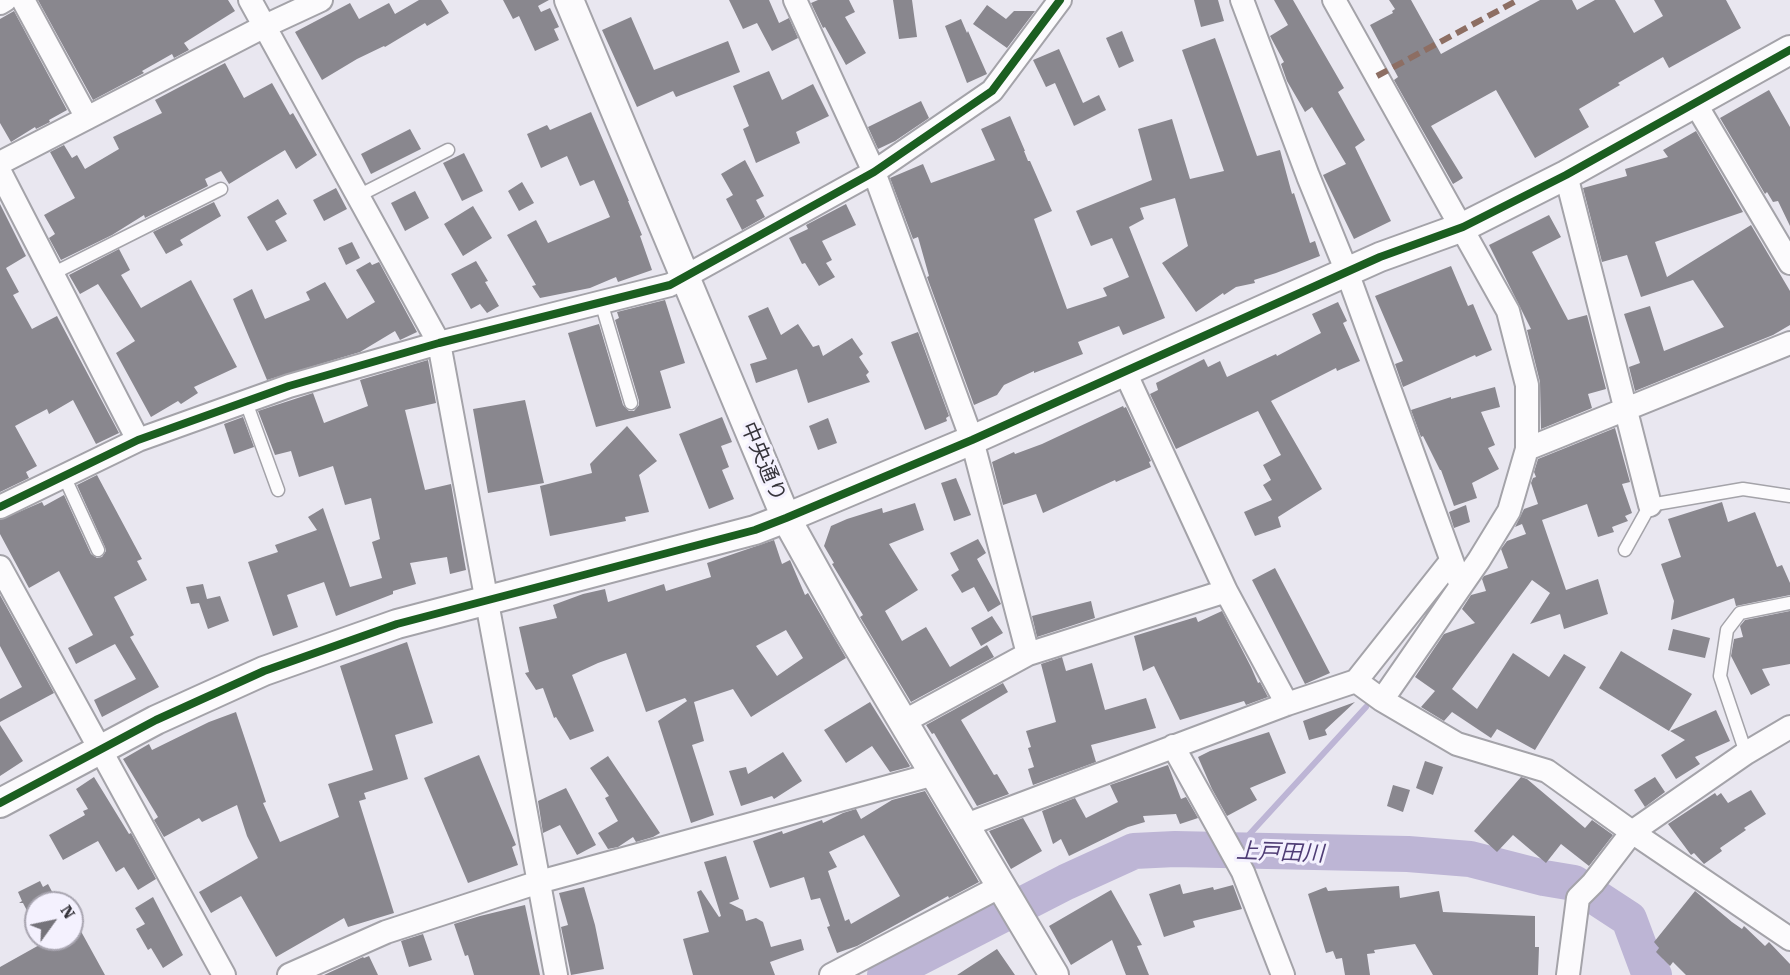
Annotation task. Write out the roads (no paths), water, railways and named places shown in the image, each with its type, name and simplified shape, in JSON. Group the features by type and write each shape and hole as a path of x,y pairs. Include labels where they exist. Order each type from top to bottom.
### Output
{"street":[{"path":"0,3 5,0"},
{"path":"23,0 87,118"},
{"path":"250,0 439,342 556,975"},
{"path":"0,163 265,26 321,0"},
{"name":"中央通り","path":"569,0 786,519 846,626 1054,975"},
{"path":"795,0 874,172 972,440 1028,654"},
{"path":"0,507 138,440 289,386 439,342 670,285 874,172 992,91 1060,0"},
{"path":"1242,0 1308,176 1347,272 1461,586"},
{"path":"1334,0 1508,311 1527,385 1527,449 1509,511 1461,586 1382,699"},
{"path":"0,803 156,720 264,671 396,624 755,530 786,519 972,440 1380,257 1463,227 1566,175 1790,50"},
{"path":"1695,103 1790,263"},
{"path":"0,172 138,440"},
{"path":"1566,175 1650,505"},
{"path":"1527,449 1790,343"},
{"path":"1125,372 1226,591 1287,704"},
{"path":"966,825 1173,746 1356,681 1451,561"},
{"path":"0,567 224,975"},
{"path":"903,722 1028,654 1226,591"},
{"path":"1356,681 1457,744 1547,771 1632,832 1790,939"},
{"path":"1568,975 1586,890 1632,832 1746,753 1790,727"},
{"path":"1173,746 1239,865 1283,975"},
{"path":"289,975 386,932 539,882 934,774"},
{"path":"831,975 1005,892"}],"lane":[{"path":"358,196 448,150"},
{"path":"52,274 221,189"},
{"path":"601,302 631,403"},
{"path":"246,402 278,490"},
{"path":"64,476 98,550"},
{"path":"1624,550 1650,505 1743,489 1790,496"},
{"path":"1746,753 1720,676 1727,630 1740,613 1790,603"}],"waterway":[{"path":"1235,850 1366,707"},
{"name":"上戸田川","path":"885,975 1066,882 1134,851 1175,849 1408,854 1470,859 1544,878 1574,883 1629,919 1648,970 1654,975"}]}
